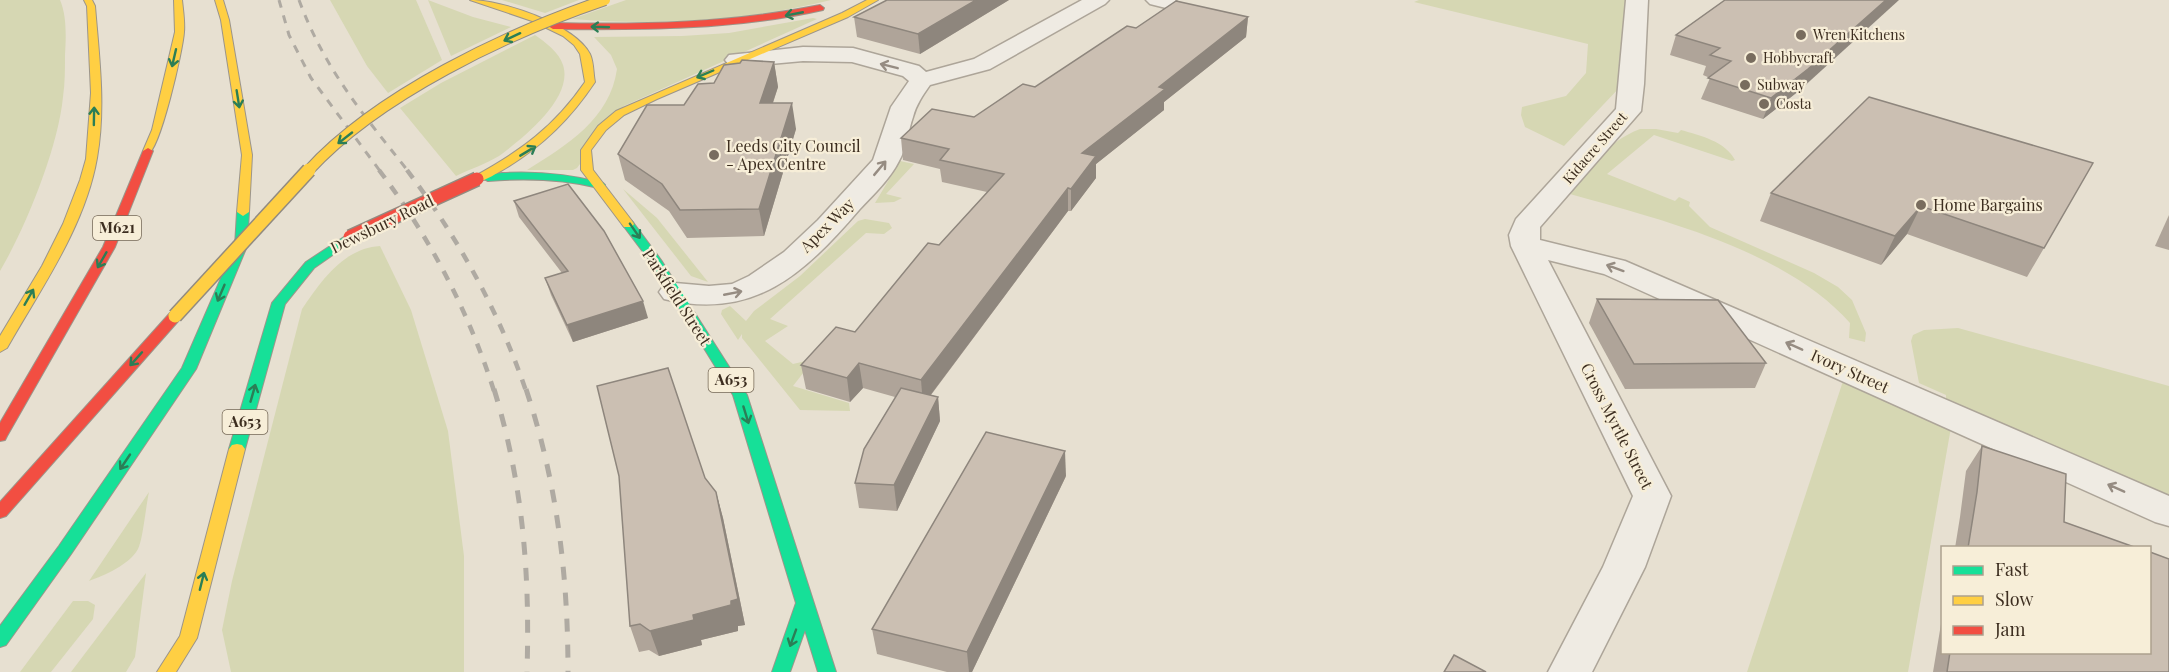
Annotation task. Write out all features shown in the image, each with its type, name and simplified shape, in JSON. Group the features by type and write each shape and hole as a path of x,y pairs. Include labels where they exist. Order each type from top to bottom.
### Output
{"main road":[{"name":"M621","path":"0,348 54,256 86,180 94,136 95,73 91,6 88,0"},
{"name":"M621","path":"0,436 109,248 153,140 180,32 178,0"},
{"path":"0,640 66,550 189,369 241,246 247,155 225,20 219,0"},
{"name":"Dewsbury Road","path":"166,672 188,638 221,505 279,303 296,278 319,256 350,237 477,179 534,148 564,123 590,82 584,52 553,26 474,0"},
{"path":"0,512 320,158 381,110 468,58 555,17 605,0"},
{"name":"A653","path":"553,26 662,29 799,14 850,0"},
{"name":"A653","path":"737,60 874,0"},
{"name":"Parkfield Street","path":"737,60 653,96 620,113 602,128 586,150 587,170 631,226 740,395 827,672"},
{"name":"A653","path":"477,179 524,173 572,176 599,185"},
{"path":"781,672 805,603"},
{"name":"A653","path":"188,638 190,661"}],"street":[{"path":"737,60 803,54 853,55 911,71 922,80 982,63 1098,0"},
{"name":"Kidacre Street","path":"1526,246 1524,235 1526,225 1628,111 1632,84 1637,0"},
{"name":"Apex Way","path":"675,292 699,296 744,291 788,263 848,206 887,160 903,109 922,80"},
{"name":"Ivory Street","path":"1526,246 1614,267 2169,512"},
{"name":"Cross Myrtle Street","path":"1526,246 1652,496 1624,567 1570,672"}],"green space":[{"path":"0,0 60,0 66,34 64,92 55,140 30,210 0,271"},
{"path":"330,0 416,0 442,60 388,93 367,66"},
{"path":"428,0 473,17 511,27 451,56"},
{"path":"502,0 579,0 545,13"},
{"path":"626,0 831,0 767,13 702,20 637,22 572,19"},
{"path":"1419,0 1626,0 1622,85 1564,146 1525,127 1521,115 1522,107 1566,96 1586,73 1588,44 1414,2"},
{"path":"817,19 624,106 577,168 573,170 527,170 557,151 584,129 606,102 613,87 617,69 611,55 594,37 729,33"},
{"path":"535,35 555,52 563,65 564,78 561,91 554,104 532,128 499,156 456,176 400,108 441,83"},
{"path":"1640,129 1678,133 1681,130 1712,140 1725,148 1735,160 1732,161 1654,135 1607,174 1675,201 1679,197 1690,202 1689,206 1710,227 1814,273 1838,287 1852,300 1866,333 1865,342 1849,338 1850,323 1824,298 1792,276 1757,257 1682,227 1570,194 1609,148 1628,134"},
{"path":"900,161 914,164 886,194 902,198 894,202 875,203"},
{"path":"623,189 657,218 708,282 691,276"},
{"path":"865,219 889,223 892,228 884,234 866,233 770,319 788,326 765,341 793,364 814,359 793,386 849,403 850,411 800,410 742,338 742,334 738,340 721,314 722,310 730,306 746,321 754,311 800,276 858,221"},
{"path":"380,246 411,310 448,431 464,556 464,672 231,672 222,630 232,581 302,309 326,277 345,259 367,248"},
{"path":"1958,328 2169,386 2169,495 1946,400 1946,395 1919,383 1911,341 1913,335 1924,330"},
{"path":"1847,369 1953,416 1908,672 1747,672"},
{"path":"149,492 141,538 134,555 123,565 89,581"},
{"path":"146,573 135,657 126,672 71,672"},
{"path":"73,601 88,601 95,605 93,619 51,672 20,672"}],"building":[{"path":"887,0 976,0 918,34 854,17"},
{"path":"1725,0 1886,0 1808,69 1771,98 1708,78 1731,61 1710,55 1720,48 1676,35"},
{"path":"1176,1 1248,17 1159,87 1165,89 1082,153 1096,156 1071,189 1068,188 921,380 859,363 847,378 801,365 836,327 855,332 928,243 939,245 1004,174 940,160 949,149 901,138 932,109 974,117 1023,84 1035,87 1127,26 1136,28"},
{"name":"Leeds City Council - Apex Centre","path":"742,60 774,62 760,103 792,103 759,209 680,210 662,184 618,154 647,105 684,105 698,84 714,83 724,65 740,63"},
{"name":"Home Bargains","path":"1869,97 2093,163 2044,248 1921,206 1895,236 1771,193"},
{"path":"568,184 604,231 643,301 567,325 545,278 568,271 514,201"},
{"path":"1597,299 1718,300 1766,363 1634,364"},
{"path":"668,368 705,478 716,492 738,599 731,601 731,605 693,615 694,620 650,631 640,624 630,626 619,476 597,386"},
{"path":"901,388 938,397 894,485 855,483 864,449"},
{"path":"986,432 1065,451 967,652 872,629"},
{"path":"1982,446 2066,474 2064,522 2131,546 1968,546"},
{"path":"2151,552 2169,559 2169,672 1947,672 1950,654 2151,654"},
{"path":"1454,655 1486,672 1444,672"}],"railway":[{"path":"279,0 289,35 311,78 380,171"},
{"path":"299,0 309,25 333,70 408,171"},
{"path":"379,170 415,221 446,276 473,332 494,391"},
{"path":"407,170 443,222 475,276 503,332 526,391"},
{"path":"494,389 504,424 518,494 526,564 527,672"},
{"path":"526,389 546,459 559,529 566,600 568,672"}],"traffic: fast":[{"path":"488,178 544,176 599,185"},
{"path":"0,640 65,550 189,369 241,246 243,212"},
{"path":"628,224 655,260 740,395 805,603 781,672"},
{"path":"237,449 279,303 310,265 350,237"},
{"path":"805,603 827,672"}],"traffic: slow":[{"path":"0,348 59,245 86,180 96,116 91,6 88,0"},
{"path":"148,151 157,130 180,32 178,0"},
{"path":"219,0 225,20 247,155 243,212"},
{"path":"474,0 536,20 566,34 585,54 590,82 554,128 512,159 477,179"},
{"path":"175,316 320,158 382,109 468,58 555,17 605,0"},
{"path":"628,224 587,170 586,150 602,128 620,113 653,97 845,15 874,0"},
{"path":"166,672 188,638 237,449"}],"traffic: jam":[{"path":"553,26 620,27 720,23 787,15 820,8"},
{"path":"0,436 109,247 148,151"},
{"path":"350,237 477,179"},
{"path":"0,512 175,316"}],"place":[{"name":"Wren Kitchens","path":"1801,35"},
{"name":"Hobbycraft","path":"1751,58"},
{"name":"Subway","path":"1745,85"},
{"name":"Costa","path":"1764,104"},
{"name":"Leeds City Council - Apex Centre","path":"714,155"},
{"name":"Home Bargains","path":"1921,205"}]}
